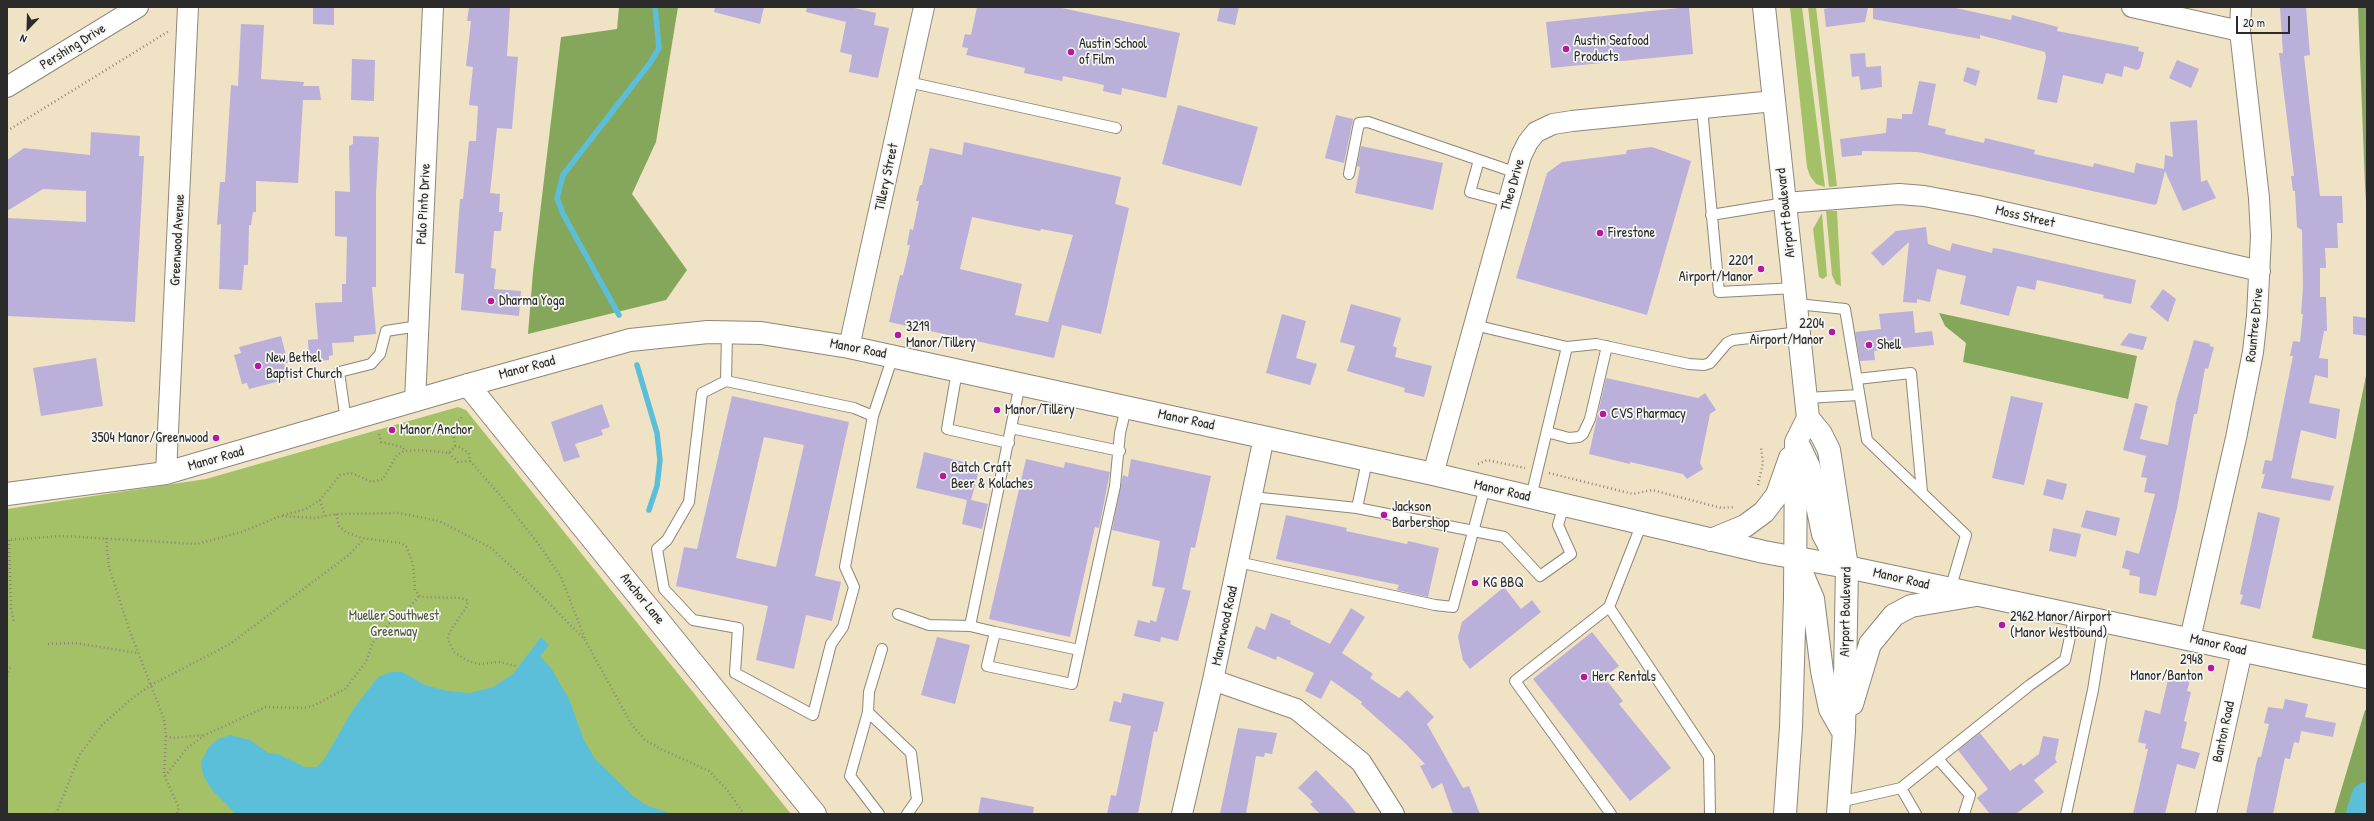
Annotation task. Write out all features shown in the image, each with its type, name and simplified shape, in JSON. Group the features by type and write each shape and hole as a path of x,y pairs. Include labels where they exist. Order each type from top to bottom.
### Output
{"main road":[{"name":"Airport Boulevard","path":"1764,7 1807,408 1829,450 1847,567 1844,732 1838,808"},
{"name":"Manor Road","path":"7,494 166,473 468,385 630,340 678,334 761,333 849,347 893,356 1367,461 1433,474 1711,540 1794,558 1847,567 1976,596 2075,614 2359,675"},
{"name":"Anchor Lane","path":"468,385 815,814"},
{"path":"1711,540 1745,526 1764,512 1776,495 1807,408"},
{"path":"1785,814 1791,720 1796,442"},
{"path":"1796,442 1809,467 1823,534 1831,549 1847,567"},
{"path":"1794,558 1813,599 1822,671 1830,709 1844,732"},
{"path":"1844,732 1870,644 1894,615 1911,606 1976,596"}],"street":[{"name":"Pershing Drive","path":"7,87 138,7"},
{"name":"Greenwood Avenue","path":"166,473 188,7"},
{"name":"Palo Pinto Drive","path":"415,401 433,7"},
{"name":"Tillery Street","path":"849,347 924,7"},
{"path":"2132,7 2240,31"},
{"name":"Rountree Drive","path":"2190,639 2247,388 2257,316 2260,271 2259,198 2240,31 2241,7"},
{"name":"Theo Drive","path":"1433,474 1508,202 1528,142 1536,132 1553,124 1774,101"},
{"name":"Moss Street","path":"1785,203 1899,194 1924,196 1978,206 2260,271"},
{"name":"Manorwood Road","path":"1182,814 1213,680 1264,437"},
{"name":"Banton Road","path":"2206,814 2242,651"},
{"path":"1213,680 1296,709 1361,762 1394,814"}],"lane":[{"path":"908,82 1116,128"},
{"path":"1702,108 1719,292 1796,296 1845,309 1867,440 1966,535 1950,590"},
{"path":"1349,174 1359,123 1368,122 1517,173"},
{"path":"1479,160 1470,192 1508,202"},
{"path":"1711,215 1785,203"},
{"path":"1474,325 1567,347 1596,344 1689,364 1704,365 1710,364 1727,343 1733,340 1800,332"},
{"path":"346,421 339,372 371,364 380,354 386,331 419,326"},
{"path":"726,381 727,333"},
{"path":"1546,432 1569,438 1579,437 1583,434 1590,419 1607,346"},
{"path":"1532,497 1567,347"},
{"path":"873,416 854,408 726,381 702,393 689,502 667,540 656,549 664,589 693,620 738,628 735,673 813,715 831,644 843,627 854,587 844,567 873,416 893,356"},
{"path":"958,371 947,429 1009,443"},
{"path":"1857,379 1911,373 1922,492"},
{"path":"970,626 1020,384"},
{"path":"1807,408 1859,395"},
{"path":"995,632 987,666 1072,684 1115,486 1120,452 1120,433 1126,408"},
{"path":"1011,428 1120,452"},
{"path":"1357,508 1367,461"},
{"path":"1238,562 1435,606 1452,608 1485,487"},
{"path":"1252,497 1357,508 1472,532 1504,537 1540,576 1571,554 1558,525 1564,505"},
{"path":"1611,814 1515,681 1609,607 1642,523"},
{"path":"1609,607 1709,757 1710,814"},
{"path":"898,614 929,625 970,626 1079,650"},
{"path":"1838,808 1901,788 2030,684 2065,660 2075,614"},
{"path":"2066,814 2093,690 2104,621"},
{"path":"879,814 850,776 868,712 869,692 882,649"},
{"path":"868,712 911,753 917,800 907,814"},
{"path":"1938,759 1970,795 1964,814"},
{"path":"1901,788 1916,814"}],"path":[{"path":"7,131 171,29"},
{"path":"455,446 452,428 460,419 460,415"},
{"path":"379,434 381,442 403,447 404,451"},
{"path":"449,453 455,446"},
{"path":"455,446 469,453 470,461 504,500 537,542 561,577 585,640 632,725 645,740 661,750 709,771 728,791 744,814"},
{"path":"1755,491 1763,463 1761,448"},
{"path":"14,622 11,608 8,540 60,536 197,544 242,532 280,516 306,509 320,500 340,475 351,473 372,482 383,479 397,455 404,451 422,450 449,453 458,462 470,461"},
{"path":"1555,474 1633,494 1652,490 1722,508 1729,509 1742,503"},
{"path":"320,500 325,516"},
{"path":"280,516 315,518 336,514 399,513 439,521 457,528 491,548 585,640"},
{"path":"336,514 339,526 346,532 364,539 400,543 406,546 413,564 415,590 419,596"},
{"path":"106,538 109,567 138,653 164,719 166,736 164,754 165,776 180,808 177,814"},
{"path":"56,814 80,754 102,726 130,700 151,685 230,644 349,555 364,539"},
{"path":"419,596 461,598 468,600 467,606 449,633 448,640 454,652 466,660 479,664 499,662 516,666"},
{"path":"165,776 187,748 205,735 266,707 304,708 315,705 345,689 366,662 373,642 398,614 407,610 419,596"},
{"path":"48,644 75,643 138,653"},
{"path":"7,676 11,666"},
{"path":"166,736 172,738 205,735"}],"green space":[{"path":"619,7 678,7 656,142 632,194 687,270 666,300 528,334 533,272 561,37 617,29"},
{"path":"1790,7 1802,7 1825,187 1816,184 1810,176 1807,167"},
{"path":"1808,7 1816,7 1837,186 1829,187"},
{"path":"2358,7 2367,7 2367,219 2365,185"},
{"path":"1826,211 1837,211 1841,286 1836,284 1832,275"},
{"path":"1822,213 1827,276 1823,279 1819,277 1813,229"},
{"path":"1939,313 2137,356 2128,399 1963,362 1966,343 1945,326"},
{"path":"2367,371 2367,650 2312,638"},
{"name":"Mueller Southwest Greenway","path":"458,407 466,410 791,814 7,814 7,509 206,479"},
{"path":"2365,710 2367,711 2367,814 2334,814"}],"water":[{"path":"541,637 549,645 540,656 551,668 569,699 584,740 595,759 633,796 646,805 671,814 236,814 212,790 203,775 201,762 209,747 218,739 230,735 250,740 268,753 278,754 305,767 316,767 323,761 354,708 378,677 391,672 402,672 425,685 448,691 470,693 493,687 513,674"}],"building":[{"path":"313,7 334,7 334,25 313,24"},
{"path":"469,7 510,7 507,56 518,57 512,129 497,128 490,193 500,194 499,212 503,212 501,231 494,231 491,268 496,269 494,289 521,291 519,316 461,310 464,274 455,273 460,199 463,199 469,141 476,141 478,106 469,105 473,67 466,66 471,21 467,21"},
{"path":"715,7 764,7 760,24 714,12"},
{"path":"807,7 850,7 876,13 874,25 889,28 878,78 849,72 852,55 840,52 846,22 806,12"},
{"name":"Austin School of Film","path":"977,7 1057,7 1180,33 1166,98 1122,88 1121,95 1103,91 1104,85 1063,76 1062,81 1024,73 1025,68 966,55 968,48 962,47 965,34 971,35"},
{"path":"1220,7 1239,7 1235,25 1217,21"},
{"path":"1689,7 1693,54 1551,68 1546,22"},
{"path":"1832,7 1868,7 1865,22 1826,27 1824,9"},
{"path":"1873,7 1951,7 2011,20 2012,15 2058,27 2057,31 2139,47 2138,51 2144,52 2140,68 2137,70 2124,66 2122,77 2106,73 2103,84 2063,75 2057,103 2037,99 2046,57 2045,52 1980,35 1980,39 1873,19"},
{"path":"2306,7 2310,55 2304,56 2320,196 2342,196 2343,223 2337,223 2338,248 2325,248 2326,268 2320,268 2320,297 2326,297 2327,331 2324,331 2319,358 2328,359 2328,378 2315,375 2309,403 2340,409 2336,439 2301,430 2291,478 2334,486 2330,501 2261,488 2265,474 2262,474 2265,460 2272,461 2293,356 2290,356 2293,341 2300,342 2303,314 2301,314 2303,287 2302,230 2297,227 2295,191 2293,191 2291,176 2294,176 2279,53 2283,53 2280,8"},
{"path":"241,24 264,25 261,79 304,82 303,86 319,86 321,100 303,100 298,183 256,181 256,212 253,212 251,225 249,225 248,265 244,265 242,290 219,289 221,224 217,225 220,182 225,182 231,85 238,86"},
{"path":"1865,53 1866,67 1881,66 1882,87 1861,90 1859,76 1852,77 1850,54"},
{"path":"352,59 375,60 374,101 351,100"},
{"path":"2177,60 2199,69 2191,88 2169,78"},
{"path":"1967,67 1980,71 1976,86 1963,81"},
{"path":"1919,81 1936,84 1928,125 1946,129 1945,134 1984,143 1985,138 2035,150 2034,154 2093,167 2094,163 2134,173 2136,163 2164,169 2165,155 2173,157 2170,122 2197,120 2201,182 2207,180 2216,198 2183,211 2165,171 2157,203 2155,205 1918,152 1862,151 1862,155 1842,157 1840,139 1886,133 1887,118 1902,119 1902,114 1912,114"},
{"path":"1178,105 1258,127 1241,186 1162,164"},
{"path":"1336,115 1353,119 1344,163 1325,158"},
{"path":"91,132 140,136 139,156 144,156 135,322 7,316 7,218 86,222 86,191 43,189 7,211 7,160 24,148 90,155"},
{"path":"353,136 379,137 376,193 376,287 372,287 376,334 354,336 354,342 332,343 333,355 329,356 329,360 309,362 308,340 318,339 315,303 342,302 342,284 346,284 347,237 335,236 335,191 350,192 349,146 353,144"},
{"path":"964,142 1121,177 1115,204 1129,208 1101,334 1062,325 1054,358 889,322 900,275 903,275 910,245 907,245 910,229 913,230 919,201 916,201 920,185 922,185 930,148 962,155","holes":["972,217 1040,231 1041,229 1073,235 1048,322 1015,315 1022,284 960,269"]},
{"path":"1361,146 1443,163 1433,210 1355,193 1360,167 1357,166"},
{"name":"Firestone","path":"1652,147 1691,161 1647,315 1516,278 1547,173 1562,162 1626,154 1627,150"},
{"path":"1926,227 1928,244 1950,251 1952,243 1992,253 1993,248 2000,249 2136,280 2131,304 2103,298 2104,295 2037,280 2035,290 2017,286 2009,316 1960,304 1966,276 1937,269 1930,302 1917,299 1917,303 1903,302 1909,242 1883,266 1871,253 1896,231"},
{"path":"2163,289 2176,299 2168,322 2150,307"},
{"path":"1351,304 1401,318 1393,346 1397,348 1395,357 1432,366 1424,397 1404,392 1405,388 1347,371 1355,346 1340,342"},
{"path":"1913,311 1915,333 1932,331 1934,345 1874,351 1875,360 1860,361 1855,332 1881,329 1879,314"},
{"path":"1282,314 1306,321 1296,358 1317,364 1310,385 1266,373"},
{"path":"2353,316 2367,318 2367,336 2353,334"},
{"path":"2129,333 2147,337 2143,350 2120,345"},
{"name":"New Bethel Baptist Church","path":"281,336 288,363 284,363 288,379 249,389 247,383 242,384 234,355 241,353 239,347"},
{"path":"2194,340 2210,344 2209,346 2214,347 2208,369 2205,368 2197,414 2194,414 2177,508 2156,596 2139,593 2140,577 2129,575 2130,570 2122,568 2126,550 2139,554 2155,494 2144,492 2147,478 2141,477 2146,456 2123,450 2135,403 2148,406 2140,439 2168,445 2176,402"},
{"path":"96,358 103,406 41,416 33,368"},
{"name":"CVS Pharmacy","path":"1606,378 1698,398 1705,393 1716,410 1710,414 1700,463 1703,469 1687,479 1683,474 1630,462 1630,464 1589,454"},
{"path":"732,396 849,422 815,576 841,582 832,621 806,615 794,669 756,660 768,606 676,586 684,547 697,549","holes":["764,437 804,445 776,567 736,558"]},
{"path":"2011,396 2043,403 2024,485 1992,478"},
{"path":"602,404 610,427 601,430 603,435 575,444 580,457 564,462 551,422"},
{"path":"924,452 980,466 971,500 988,504 982,529 962,524 967,500 916,488"},
{"path":"1026,459 1064,468 1065,462 1110,472 1099,528 1095,527 1070,637 989,619"},
{"path":"1131,459 1211,476 1195,548 1191,547 1182,589 1191,591 1178,641 1161,637 1160,642 1134,636 1138,620 1150,623 1150,620 1156,622 1165,588 1152,586 1160,541 1112,530 1123,475 1128,477"},
{"path":"2047,479 2067,484 2063,500 2043,495"},
{"path":"2086,510 2120,518 2116,536 2081,527"},
{"path":"2258,512 2280,518 2260,609 2240,604 2243,595 2240,594"},
{"path":"1286,515 1347,528 1346,531 1407,544 1408,541 1439,548 1428,597 1397,590 1399,585 1276,559"},
{"path":"2053,528 2081,534 2076,557 2049,551"},
{"path":"1504,587 1521,609 1532,600 1541,612 1470,669 1463,660 1458,637 1462,622"},
{"path":"1351,608 1365,617 1342,653 1373,674 1370,678 1399,698 1407,690 1434,717 1427,724 1463,788 1469,786 1480,814 1453,814 1442,783 1432,789 1420,766 1425,764 1406,744 1361,704 1362,702 1331,680 1321,699 1305,691 1314,673 1277,656 1276,660 1247,648 1256,626 1265,630 1271,613 1291,621 1290,624 1330,644"},
{"path":"1592,632 1619,666 1604,677 1623,701 1619,704 1671,768 1630,801 1533,679"},
{"path":"937,637 970,645 955,704 921,695"},
{"path":"2169,675 2190,680 2187,691 2191,692 2184,721 2187,722 2181,748 2200,753 2195,769 2177,764 2165,814 2133,814 2148,749 2145,749 2146,744 2138,742 2145,710 2160,714"},
{"path":"1123,693 1164,702 1157,732 1154,731 1138,814 1107,814 1111,795 1116,796 1131,726 1109,721 1114,701 1121,703"},
{"path":"2285,699 2308,704 2305,717 2336,723 2333,737 2301,731 2299,743 2294,742 2290,759 2285,758 2273,814 2246,814 2258,757 2261,757 2269,724 2264,723 2268,707 2283,709"},
{"path":"1238,728 1277,733 1272,754 1265,753 1264,757 1256,756 1246,814 1220,814"},
{"path":"1980,733 2010,771 2021,763 2023,766 2039,754 2043,736 2059,739 2055,759 2057,762 2034,780 2044,792 2016,814 1990,814 1977,798 1988,789 1958,750"},
{"path":"1316,770 1357,814 1320,814 1310,804 1313,802 1298,788"},
{"path":"981,797 1034,807 1033,814 978,814"}],"waterway":[{"path":"619,315 563,214 557,198 563,175 650,63 659,48 655,7"},
{"path":"637,365 657,433 660,460 657,486 649,510"},
{"path":"2362,814 2367,798"}],"place":[{"name":"Austin Seafood Products","path":"1566,49"},
{"name":"Austin School of Film","path":"1071,52"},
{"name":"Firestone","path":"1600,233"},
{"name":"2201 Airport/Manor","path":"1761,269"},
{"name":"Dharma Yoga","path":"491,301"},
{"name":"2204 Airport/Manor","path":"1832,332"},
{"name":"3219 Manor/Tillery","path":"898,335"},
{"name":"Shell","path":"1869,345"},
{"name":"New Bethel Baptist Church","path":"258,366"},
{"name":"Manor/Tillery","path":"997,410"},
{"name":"CVS Pharmacy","path":"1603,414"},
{"name":"Manor/Anchor","path":"392,430"},
{"name":"3504 Manor/Greenwood","path":"216,438"},
{"name":"Batch Craft Beer & Kolaches","path":"943,476"},
{"name":"Jackson Barbershop","path":"1384,515"},
{"name":"KG BBQ","path":"1475,583"},
{"name":"2962 Manor/Airport (Manor Westbound)","path":"2002,625"},
{"name":"2948 Manor/Banton","path":"2211,668"},
{"name":"Herc Rentals","path":"1584,677"}]}
